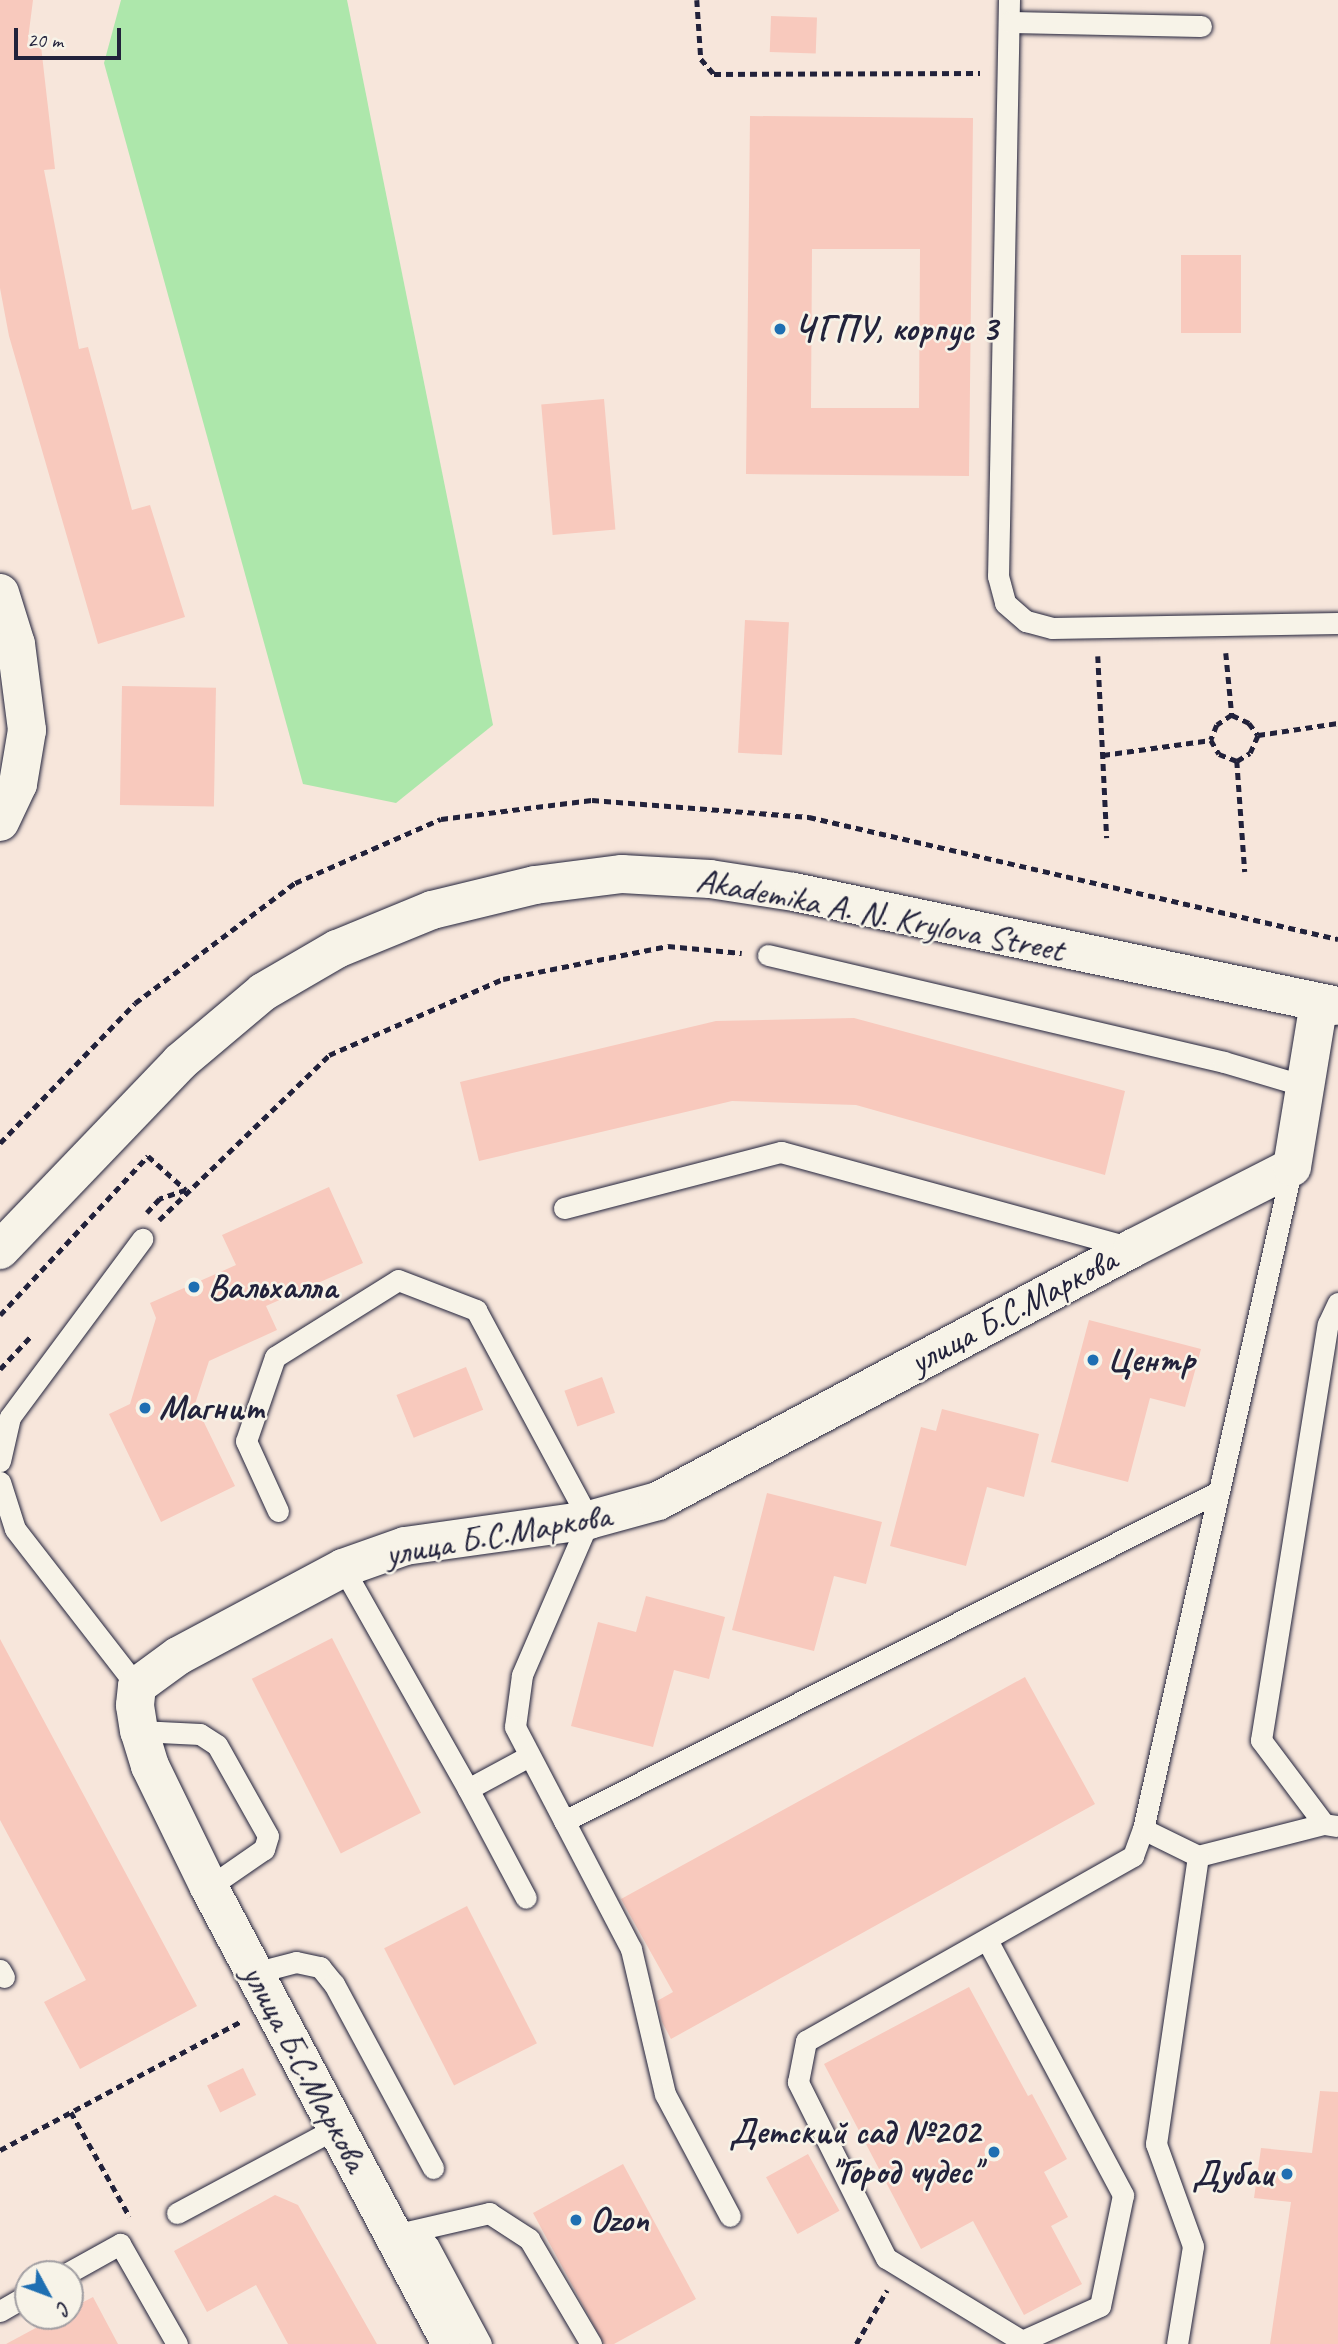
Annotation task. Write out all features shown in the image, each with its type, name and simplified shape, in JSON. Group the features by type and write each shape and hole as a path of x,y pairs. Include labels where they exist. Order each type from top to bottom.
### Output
{"street":[{"path":"0,593 16,645 27,730 18,784 0,822"},
{"name":"Akademika A. N. Krylova Street","path":"0,1250 180,1062 263,992 337,949 432,910 535,885 622,874 722,881 794,892 1329,1004"},
{"path":"1292,1167 1305,1086 1329,1004"},
{"name":"улица Б.С.Маркова","path":"451,2344 209,1887 150,1766 139,1731 135,1705 137,1685 178,1656 343,1568 405,1546 589,1520 658,1501 1133,1248 1292,1167"}],"lane":[{"path":"1009,0 998,576 1005,603 1026,621 1052,628 1338,623"},
{"path":"1010,22 1200,26"},
{"path":"768,955 1224,1062 1305,1086"},
{"path":"564,1209 781,1152 1133,1248"},
{"path":"987,1940 1123,2195 1100,2306 1021,2341 886,2258 798,2082 806,2041 1133,1856 1143,1829 1292,1167"},
{"path":"0,1461 10,1417 142,1239"},
{"path":"278,1511 246,1441 275,1357 398,1280 476,1310 589,1520 522,1675 515,1727 631,1949 665,2094 730,2216"},
{"path":"1143,1829 1198,1856 1331,1825 1261,1740 1328,1324 1338,1303"},
{"path":"0,1482 8,1534 137,1685"},
{"path":"565,1821 1218,1492"},
{"path":"343,1568 468,1789 526,1898"},
{"path":"139,1731 200,1734 217,1745 268,1836 264,1849 209,1887"},
{"path":"468,1789 528,1756"},
{"path":"1177,2344 1193,2246 1156,2144 1198,1856"},
{"path":"263,1990 296,1962 320,1967 334,1984 433,2168"},
{"path":"177,2213 336,2128"},
{"path":"394,2235 489,2213 529,2239 591,2344"},
{"path":"394,2235 428,2245 481,2344"},
{"path":"84,2264 120,2244 177,2344"}],"path":[{"path":"698,0 701,60 714,74 1009,74"},
{"path":"1223,625 1232,715"},
{"path":"1096,627 1107,838"},
{"path":"1232,715 1249,723 1258,736"},
{"path":"1211,740 1217,724 1232,715"},
{"path":"1258,736 1338,723"},
{"path":"1237,761 1250,753 1258,736"},
{"path":"1103,755 1211,740"},
{"path":"1211,740 1219,754 1237,761"},
{"path":"1237,761 1245,872"},
{"path":"142,1239 186,1190 328,1055 503,979 668,946 768,955"},
{"path":"0,1315 149,1156 186,1190"},
{"path":"0,2150 71,2112 263,1990"},
{"path":"71,2112 139,2233 120,2244"}],"green space":[{"path":"121,0 347,0 493,725 396,803 303,784 104,63"}],"building":[{"path":"0,0 33,0 27,47 41,46 55,169 44,170 79,349 88,347 132,510 150,505 185,617 98,644 9,336 0,288"},
{"path":"771,16 817,18 816,54 770,52"},
{"name":"ЧГПУ, корпус 3","path":"750,116 973,118 969,476 746,474","holes":["812,249 920,249 919,408 811,408"]},
{"path":"1181,255 1241,255 1241,333 1181,333"},
{"path":"604,399 615,530 553,535 541,404"},
{"path":"745,620 789,622 782,755 738,753"},
{"path":"122,686 216,688 214,807 120,805"},
{"path":"854,1018 1125,1091 1105,1175 856,1105 732,1101 479,1161 460,1082 716,1021"},
{"path":"329,1187 363,1263 266,1306 277,1330 209,1361 195,1404 235,1486 161,1522 109,1414 130,1404 156,1318 150,1303 236,1265 222,1235"},
{"path":"1089,1320 1201,1349 1185,1407 1150,1398 1128,1482 1051,1462"},
{"path":"466,1367 483,1410 414,1438 396,1395"},
{"path":"602,1377 615,1413 577,1426 564,1391"},
{"path":"942,1409 1039,1434 1024,1497 987,1487 966,1566 890,1546 921,1427 936,1431"},
{"path":"767,1493 882,1522 866,1584 834,1576 814,1651 732,1630"},
{"path":"646,1596 725,1617 709,1679 674,1670 653,1747 571,1726 598,1622 636,1632"},
{"path":"332,1638 421,1813 341,1853 252,1679"},
{"path":"0,1639 197,2006 80,2069 44,2002 86,1980 0,1820"},
{"path":"1025,1677 1095,1804 671,2039 662,2022 657,2001 673,1992 621,1899"},
{"path":"467,1906 537,2043 454,2085 384,1948"},
{"name":"Детский сад №202 \"Город чудес\"","path":"969,1987 1028,2096 1032,2094 1067,2159 1044,2172 1068,2217 1051,2226 1082,2284 1024,2315 973,2221 921,2249 824,2064"},
{"path":"243,2068 256,2095 220,2112 207,2086"},
{"path":"1320,2091 1338,2092 1338,2344 1270,2344 1291,2202 1254,2198 1261,2148 1312,2153"},
{"path":"808,2154 840,2211 798,2234 766,2177"},
{"path":"623,2164 696,2299 614,2344 604,2344 533,2213"},
{"path":"275,2195 298,2205 377,2344 288,2344 256,2285 207,2312 174,2251"},
{"path":"93,2297 118,2344 6,2344 32,2330 84,2330 84,2302"}],"place":[{"name":"ЧГПУ, корпус 3","path":"780,329"},
{"name":"Вальхалла","path":"194,1287"},
{"name":"Центр","path":"1093,1360"},
{"name":"Магнит","path":"145,1408"},
{"name":"Детский сад №202 \"Город чудес\"","path":"994,2152"},
{"name":"Дубаи","path":"1287,2174"},
{"name":"Ozon","path":"576,2220"}]}
